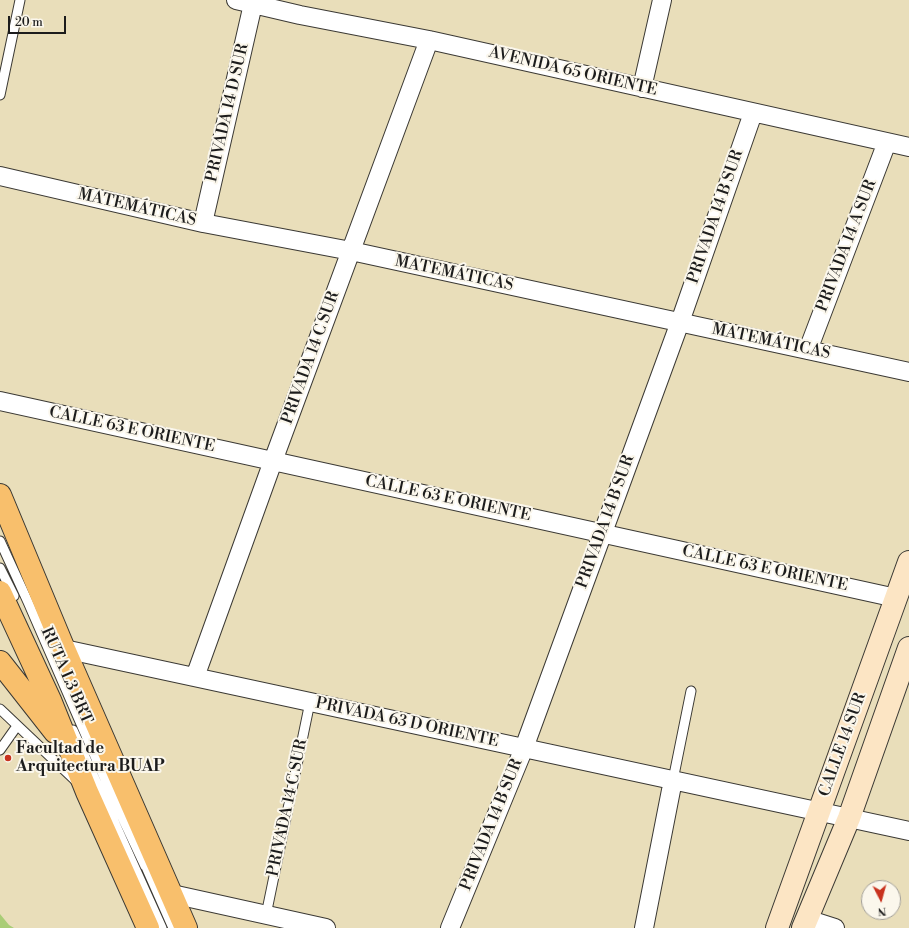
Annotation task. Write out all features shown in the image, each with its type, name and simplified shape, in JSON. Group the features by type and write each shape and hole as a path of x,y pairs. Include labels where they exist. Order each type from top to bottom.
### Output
{"main road":[{"path":"0,495 64,649 186,928"},
{"name":"CALLE 14 SUR","path":"777,928 909,562"},
{"path":"0,592 50,700 87,792 148,928"},
{"name":"CALLE 14 SUR","path":"805,924 849,818 909,648"},
{"path":"0,662 72,754"}],"street":[{"path":"642,88 662,0"},
{"name":"AVENIDA 65 ORIENTE","path":"244,2 302,8 429,40 909,147"},
{"name":"PRIVADA 14 D SUR","path":"203,223 244,2"},
{"name":"PRIVADA 14 C SUR","path":"195,677 272,461 429,40"},
{"name":"PRIVADA 14 B SUR","path":"450,928 524,748 680,322 753,112"},
{"name":"PRIVADA 14 A SUR","path":"808,350 887,142"},
{"name":"MATEMÁTICAS","path":"0,176 203,223 351,251 909,372"},
{"name":"CALLE 63 E ORIENTE","path":"0,401 896,598"},
{"name":"PRIVADA 63 D ORIENTE","path":"64,649 909,831"},
{"path":"644,928 673,780"},
{"path":"169,887 266,915 326,928"},
{"path":"805,924 835,928"}],"lane":[{"path":"0,95 20,0"},
{"path":"0,541 114,800 173,928"},
{"path":"0,568 19,606"},
{"path":"673,780 691,691"},
{"name":"PRIVADA 14 C SUR","path":"266,915 310,702"},
{"path":"0,709 87,792"},
{"name":"RUTA L3 BRT","path":"68,718 162,928"},
{"path":"0,750 17,726"},
{"path":"145,866 169,887"}],"green space":[{"path":"0,914 9,925 14,928 0,928"}],"place":[{"name":"Facultad de Arquitectura BUAP","path":"8,758"}]}
